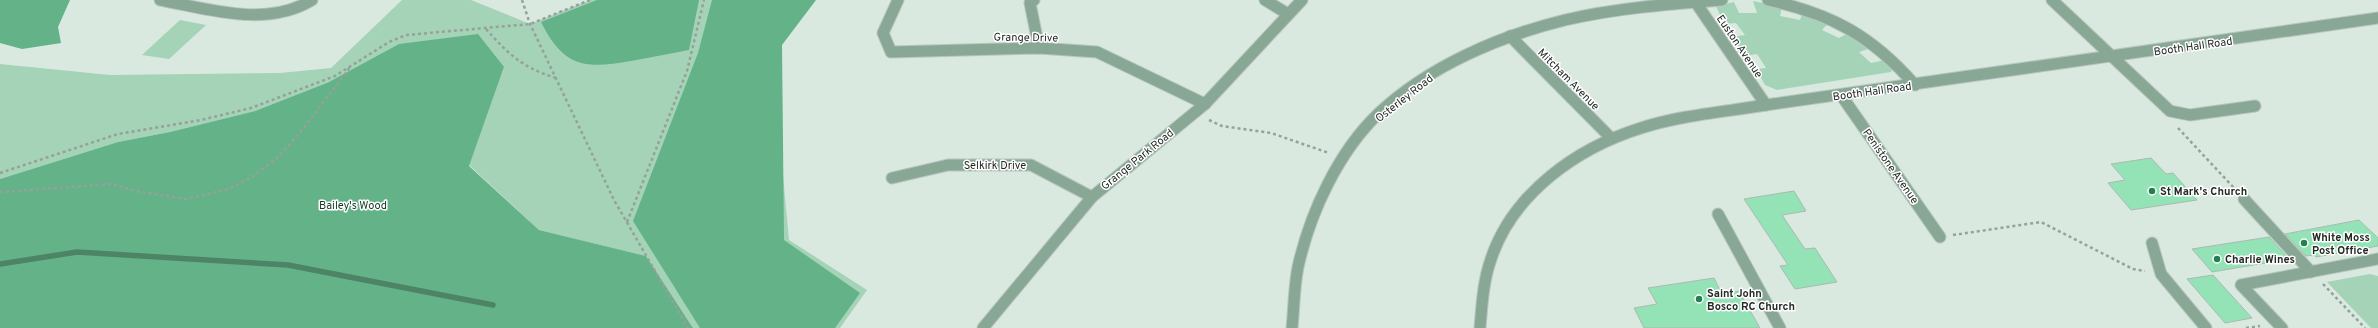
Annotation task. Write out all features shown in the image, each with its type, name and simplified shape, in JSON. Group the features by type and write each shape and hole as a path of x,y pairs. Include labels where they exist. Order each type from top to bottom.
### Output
{"street":[{"path":"160,0 264,16 300,8 312,0"},
{"name":"Grange Drive","path":"898,0 883,33 891,52 1039,48 1097,52 1205,104"},
{"path":"1034,0 1030,3 1039,48"},
{"path":"1265,0 1288,14"},
{"name":"Grange Park Road","path":"983,328 1092,197 1205,104 1302,0"},
{"name":"Osterley Road","path":"1292,328 1298,269 1305,242 1314,219 1345,158 1362,133 1389,107 1425,79 1466,56 1510,36 1566,20 1695,1 1722,0"},
{"path":"1768,0 1816,11 1848,26 1884,53 1915,85"},
{"path":"2052,0 2170,111 2190,115 2255,106"},
{"name":"Euston Avenue","path":"1695,1 1766,106"},
{"name":"Booth Hall Road","path":"1480,328 1482,290 1492,253 1504,228 1522,204 1544,181 1566,163 1611,138 1640,128 1675,120 2378,18"},
{"name":"Mitcham Avenue","path":"1510,36 1611,138"},
{"name":"Penistone Avenue","path":"1841,96 1940,237"},
{"name":"Selkirk Drive","path":"892,178 948,165 1031,165 1092,197"},
{"path":"2244,199 2311,272"},
{"path":"1718,214 1780,328"},
{"path":"2152,243 2162,274 2206,328"},
{"path":"2282,328 2241,285 2378,259"}],"path":[{"path":"522,0 530,24 614,200 688,328"},
{"path":"0,173 118,134 201,120 251,108 336,76 389,42 406,35 530,24 590,0"},
{"path":"626,222 687,72 702,14 704,0"},
{"path":"486,28 514,60 534,72 556,78"},
{"path":"0,192 112,184 136,191 186,199 229,189 252,177 276,159 312,118 351,66"},
{"path":"2170,111 2177,126 2244,199"},
{"path":"1194,114 1222,126 1271,134 1345,158"},
{"path":"1940,237 2041,222 2133,269 2162,274"},
{"path":"2311,272 2365,328"}],"green space":[{"path":"0,0 70,0 58,27 61,43 22,49 0,43"},
{"path":"402,0 471,0 530,24 590,0 813,0 772,58 789,240 867,290 840,328 693,328 646,256 539,230 469,165 504,67 329,82 255,111 170,132 118,142 0,179 0,64 110,75 280,73 331,68"},
{"path":"597,0 699,0 689,50 615,64 601,65 577,62 567,57 558,49 541,22"},
{"path":"712,0 816,0 782,45 784,240 860,293 835,328 700,328 633,221 698,53"},
{"path":"1753,1 1782,7 1780,16 1800,20 1803,12 1830,21 1822,30 1839,38 1850,32 1871,48 1859,52 1871,63 1885,60 1893,68 1891,72 1777,90 1765,85 1756,69 1766,68 1757,54 1745,56 1732,37 1745,35 1736,23 1724,24 1716,6 1734,2 1739,13 1757,13"},
{"path":"180,20 206,25 169,59 142,55"},
{"name":"Bailey's Wood","path":"478,34 504,67 469,166 539,230 646,256 693,328 0,328 0,179 118,142 170,132 255,111 329,82 399,44"},
{"path":"2370,274 2378,276 2378,328 2371,328 2327,282"}],"building":[{"name":"St Mark's Church","path":"2151,158 2166,174 2173,173 2197,200 2131,210 2108,183 2125,180 2111,164"},
{"path":"1794,191 1806,211 1782,215 1805,249 1815,248 1837,282 1795,289 1780,266 1788,265 1744,199"},
{"path":"2359,220 2378,238 2378,246 2316,257 2314,255 2306,256 2285,234"},
{"path":"2269,237 2289,259 2212,272 2192,249"},
{"path":"2213,275 2252,318 2225,323 2187,279"},
{"name":"Saint John Bosco RC Church","path":"1714,278 1722,294 1739,291 1760,328 1644,328 1634,308 1657,304 1648,288"}],"waterway":[{"path":"0,264 77,252 288,265 493,305"}],"place":[{"name":"St Mark's Church","path":"2152,191"},
{"name":"White Moss Post Office","path":"2304,243"},
{"name":"Charlie Wines","path":"2217,259"},
{"name":"Saint John Bosco RC Church","path":"1699,299"}]}
